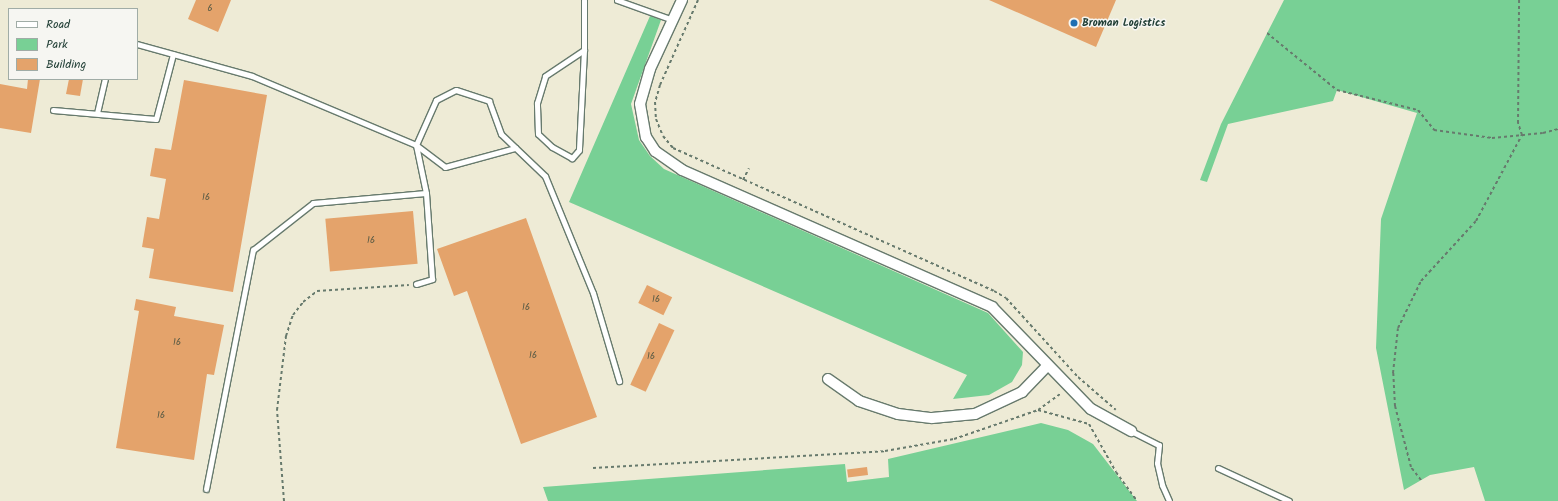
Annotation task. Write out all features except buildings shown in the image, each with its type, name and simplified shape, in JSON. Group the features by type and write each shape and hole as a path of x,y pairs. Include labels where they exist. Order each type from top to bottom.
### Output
{"street":[{"path":"682,0 643,87 640,104 646,137 655,151 682,170 992,307 1091,409 1131,432"},
{"path":"828,379 859,401 898,414 932,418 975,414 1022,392 1048,365"}],"lane":[{"path":"584,0 584,50 580,150 572,158 552,147 538,134 537,103 545,76 584,50"},
{"path":"617,0 673,20"},
{"path":"138,44 252,76 416,145 445,167 515,148"},
{"path":"53,110 97,112 156,119 173,54"},
{"path":"97,112 106,80"},
{"path":"416,284 432,279 426,193 416,145 436,100 456,90 489,101 501,134 545,176 593,293 619,381"},
{"path":"206,489 253,250 313,203 426,193"},
{"path":"1131,432 1159,445 1157,462 1162,485 1169,501"},
{"path":"1218,468 1290,501"}],"path":[{"path":"698,0 660,85 655,102 656,119 663,136 673,148 994,291 1006,298 1078,378 1120,413"},
{"path":"1422,480 1411,467 1395,406 1393,373 1398,328 1421,281 1476,221 1522,135 1518,123 1519,0"},
{"path":"1267,33 1337,90 1418,110 1434,130 1492,138 1558,129"},
{"path":"743,180 749,168"},
{"path":"284,501 277,410 286,336 293,315 303,302 317,291 416,284"},
{"path":"593,468 885,451 954,439 1038,410 1069,387 1078,378"},
{"path":"1038,410 1089,424 1116,472 1137,501"}],"green space":[{"path":"1284,0 1558,0 1558,501 1485,501 1474,467 1430,475 1404,490 1376,348 1381,219 1417,113 1337,90 1333,101 1228,124 1207,182 1200,180 1221,124"},
{"path":"650,16 661,20 631,104 639,140 650,156 664,169 988,313 1023,352 1022,365 1012,382 989,395 953,399 967,375 569,202"},
{"path":"1041,423 1068,430 1093,444 1137,501 548,501 543,487 845,464 847,482 889,477 888,459"}],"place":[{"name":"Broman Logistics","path":"1074,23"}]}
